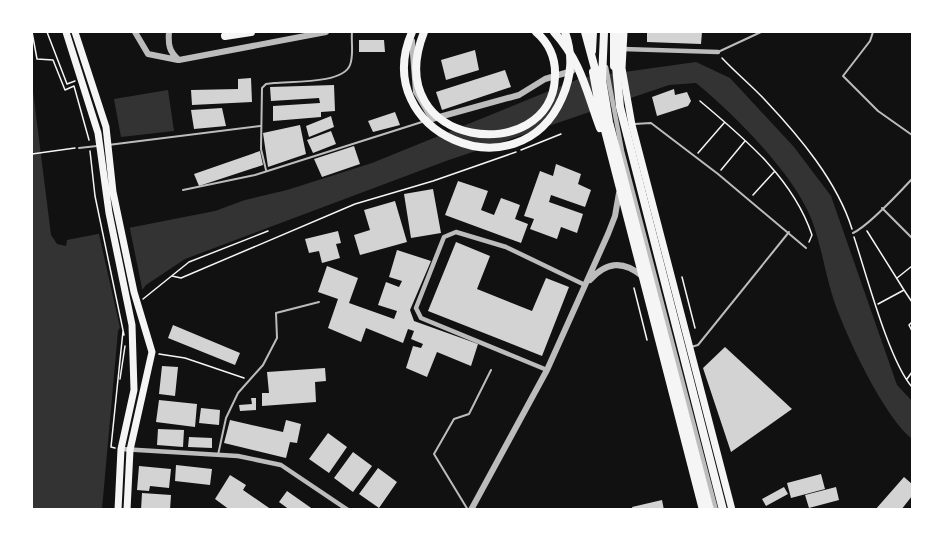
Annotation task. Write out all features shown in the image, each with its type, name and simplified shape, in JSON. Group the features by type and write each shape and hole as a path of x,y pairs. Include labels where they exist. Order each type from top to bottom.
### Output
{"highway":[{"path":"411,32 404,74 416,109 429,125 444,136 463,144 482,148 502,147 520,141 536,132 554,114 567,86 572,65 565,32"},
{"path":"424,32 416,65 417,83 424,99 443,120 470,133 489,136 509,132 535,117 552,93 555,81 554,59 544,39 536,32"},
{"path":"585,32 611,109 723,510"},
{"path":"599,32 611,63 611,109"},
{"path":"605,32 602,70 709,510"},
{"path":"611,109 619,32"}],"main road":[{"path":"66,32 98,133 107,203 132,325 134,390 123,437 118,510"},
{"path":"75,32 106,127 113,192 134,292 152,352 130,450 127,510"},
{"path":"225,36 251,32"},
{"path":"554,32 575,58 584,76 611,109 632,124 686,349 732,510"},
{"path":"593,32 593,72 611,109 686,349"},
{"path":"614,32 612,157 703,510"},
{"path":"614,68 622,49 624,32"},
{"path":"697,390 723,510"}],"street":[{"path":"135,32 148,54 179,60 326,32"},
{"path":"169,32 168,43 171,54 179,60"},
{"path":"411,32 416,92 432,119 519,95 545,79 568,71 576,71 584,76"},
{"path":"605,32 614,68"},
{"path":"622,49 718,52"},
{"path":"611,109 716,510"},
{"path":"470,510 547,370 615,216 619,186"},
{"path":"547,370 421,318 416,308 444,237 456,232 506,247 585,285"},
{"path":"585,285 599,272 618,264 631,268 642,276 653,274"},
{"path":"663,358 675,356"},
{"path":"674,402 686,398"},
{"path":"122,449 218,454 281,465 348,510"}],"lane":[{"path":"266,170 261,149 262,88 274,82 328,79 342,75 351,64 352,32"},
{"path":"718,52 761,32"},
{"path":"873,32 870,41 843,76 878,111 912,135"},
{"path":"183,190 266,170 432,119"},
{"path":"632,124 651,123 694,158 718,174 806,248"},
{"path":"79,148 260,126"},
{"path":"853,233 865,228 871,218 912,178"},
{"path":"882,208 912,238"},
{"path":"686,349 698,345 789,232"},
{"path":"218,454 226,418 238,393 251,381 277,338 276,313 319,302"},
{"path":"470,510 434,454 454,419 469,414 492,370"}],"path":[{"path":"32,32 37,59 53,60 64,90 74,86 88,133 95,196 125,339 111,447 122,449"},
{"path":"47,32 67,84 80,79"},
{"path":"718,52 738,76 765,100 818,166 844,206 877,304 906,379 912,387"},
{"path":"700,101 746,140 774,171 808,224 812,236 806,248"},
{"path":"694,158 725,122"},
{"path":"172,276 182,278 355,204 454,174 561,134"},
{"path":"718,174 746,140"},
{"path":"32,154 79,148"},
{"path":"748,199 774,171"},
{"path":"865,228 912,302"},
{"path":"142,300 189,262 268,231"},
{"path":"896,278 912,266"},
{"path":"682,277 695,328"},
{"path":"634,288 647,340"},
{"path":"877,304 904,290"},
{"path":"120,379 120,344 127,322"},
{"path":"912,322 909,325 912,331"},
{"path":"157,354 185,358 251,381"},
{"path":"906,379 912,372"}],"shaded area":[{"path":"696,62 730,78 794,147 831,196 897,385 912,401 912,439 880,399 852,345 835,302 811,218 791,182 744,127 696,83 669,85 446,161 185,259 146,285 134,300 118,331 102,509 32,509 32,83 51,235 57,244 66,246 67,240 215,211 372,163 581,78"},
{"path":"168,90 174,131 121,137 114,99"}],"pier":[{"path":"129,224 143,293 132,309 131,305 121,332 98,230"}],"building":[{"path":"647,32 702,32 701,44 647,42"},
{"path":"359,40 384,40 385,52 359,52"},
{"path":"475,50 479,70 446,80 441,60"},
{"path":"505,70 511,87 442,110 436,92"},
{"path":"251,78 252,102 192,105 191,90 238,89 238,79"},
{"path":"334,85 335,111 321,112 321,117 273,121 273,106 320,103 319,98 271,101 270,87"},
{"path":"674,89 675,95 687,92 691,101 688,106 657,116 652,97"},
{"path":"222,108 226,126 194,129 191,110"},
{"path":"395,112 400,125 373,132 368,121"},
{"path":"331,116 334,127 309,137 306,126"},
{"path":"300,125 306,154 268,167 263,133"},
{"path":"331,131 336,144 313,153 307,140"},
{"path":"354,146 360,164 322,177 314,159"},
{"path":"260,151 263,165 199,186 194,174"},
{"path":"556,164 581,174 578,184 591,190 585,207 551,195 549,202 583,214 577,233 561,227 557,239 530,229 534,219 524,216 540,171 553,176"},
{"path":"458,181 488,191 481,210 494,215 501,198 520,205 515,219 528,224 521,243 445,215"},
{"path":"433,189 441,233 411,238 404,194"},
{"path":"395,201 407,242 360,255 354,235 370,230 364,210"},
{"path":"338,231 341,243 336,244 340,258 322,263 319,251 309,253 305,239"},
{"path":"456,242 490,256 477,289 532,311 546,278 569,287 542,356 428,311"},
{"path":"397,250 431,261 410,310 414,321 478,344 471,366 437,352 427,377 406,368 413,346 421,348 423,344 411,339 414,331 408,329 403,343 366,328 361,342 328,328 338,299 318,292 327,266 358,278 349,303 394,319 397,311 378,305 386,282 399,287 402,281 389,277"},
{"path":"173,325 240,353 235,365 168,338"},
{"path":"725,347 792,409 731,452 703,368"},
{"path":"162,366 178,367 175,396 159,394"},
{"path":"325,368 326,381 315,382 316,402 262,406 262,393 269,393 267,372"},
{"path":"251,398 256,398 256,410 240,411 239,405 252,404"},
{"path":"159,400 197,404 195,427 156,422"},
{"path":"201,408 220,410 219,425 199,423"},
{"path":"230,420 283,432 286,420 301,424 297,443 290,442 286,458 224,443"},
{"path":"158,429 184,430 183,447 157,445"},
{"path":"328,433 347,447 329,473 309,459"},
{"path":"189,437 212,438 212,448 188,447"},
{"path":"353,452 372,466 353,492 334,478"},
{"path":"176,465 212,469 210,485 175,481"},
{"path":"139,466 171,469 169,488 150,486 149,491 137,490"},
{"path":"378,468 397,482 379,508 359,494"},
{"path":"821,474 825,489 791,498 787,483"},
{"path":"230,475 246,485 243,490 272,510 230,510 215,499"},
{"path":"904,477 912,484 912,496 901,510 875,510"},
{"path":"784,487 788,494 766,506 762,499"},
{"path":"836,487 839,500 809,508 805,495"},
{"path":"287,491 314,510 290,510 279,502"},
{"path":"142,493 171,495 170,510 141,510"},
{"path":"662,500 664,510 633,510 632,507"}]}
